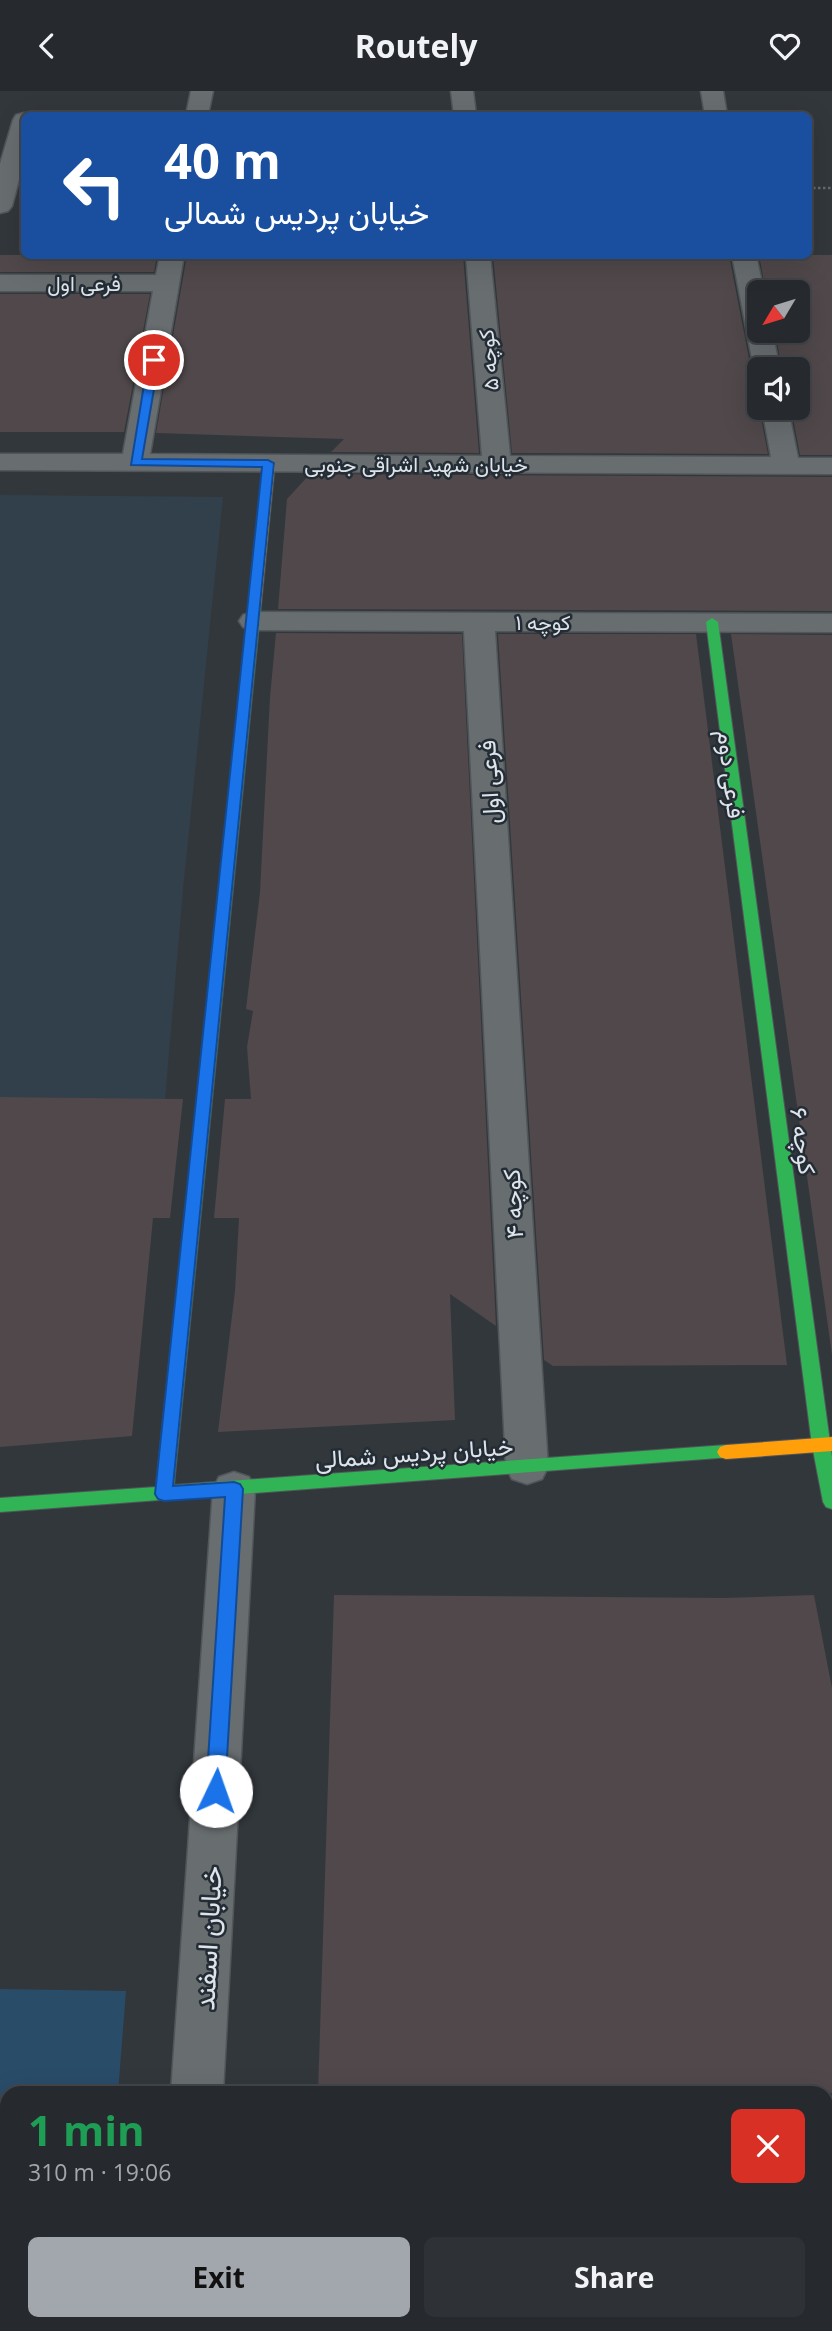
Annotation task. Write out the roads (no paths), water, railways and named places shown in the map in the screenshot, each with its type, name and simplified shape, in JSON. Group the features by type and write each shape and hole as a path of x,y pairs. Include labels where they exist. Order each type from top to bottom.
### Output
{"street":[{"path":"198,112 202,91"},
{"path":"462,91 465,112"},
{"path":"712,91 716,112"},
{"path":"0,206 21,144"},
{"path":"135,463 171,259"},
{"name":"کوچه ۵","path":"478,259 497,464"},
{"path":"745,259 765,357"},
{"name":"فرعی اول","path":"0,283 167,283"},
{"path":"777,420 786,466"},
{"name":"خیابان شهید اشراقی جنوبی","path":"0,462 832,466"},
{"path":"164,1494 268,463"},
{"name":"کوچه ۱","path":"254,621 832,623"},
{"name":"فرعی اول","path":"479,622 497,942"},
{"name":"فرعی دوم","path":"712,622 752,926"},
{"name":"کوچه ۶","path":"752,926 832,1502"},
{"name":"کوچه ۴","path":"497,942 527,1467"},
{"name":"خیابان پردیس شمالی","path":"0,1505 826,1445"},
{"name":"خیابان اسفند","path":"197,2086 234,1489"}]}
